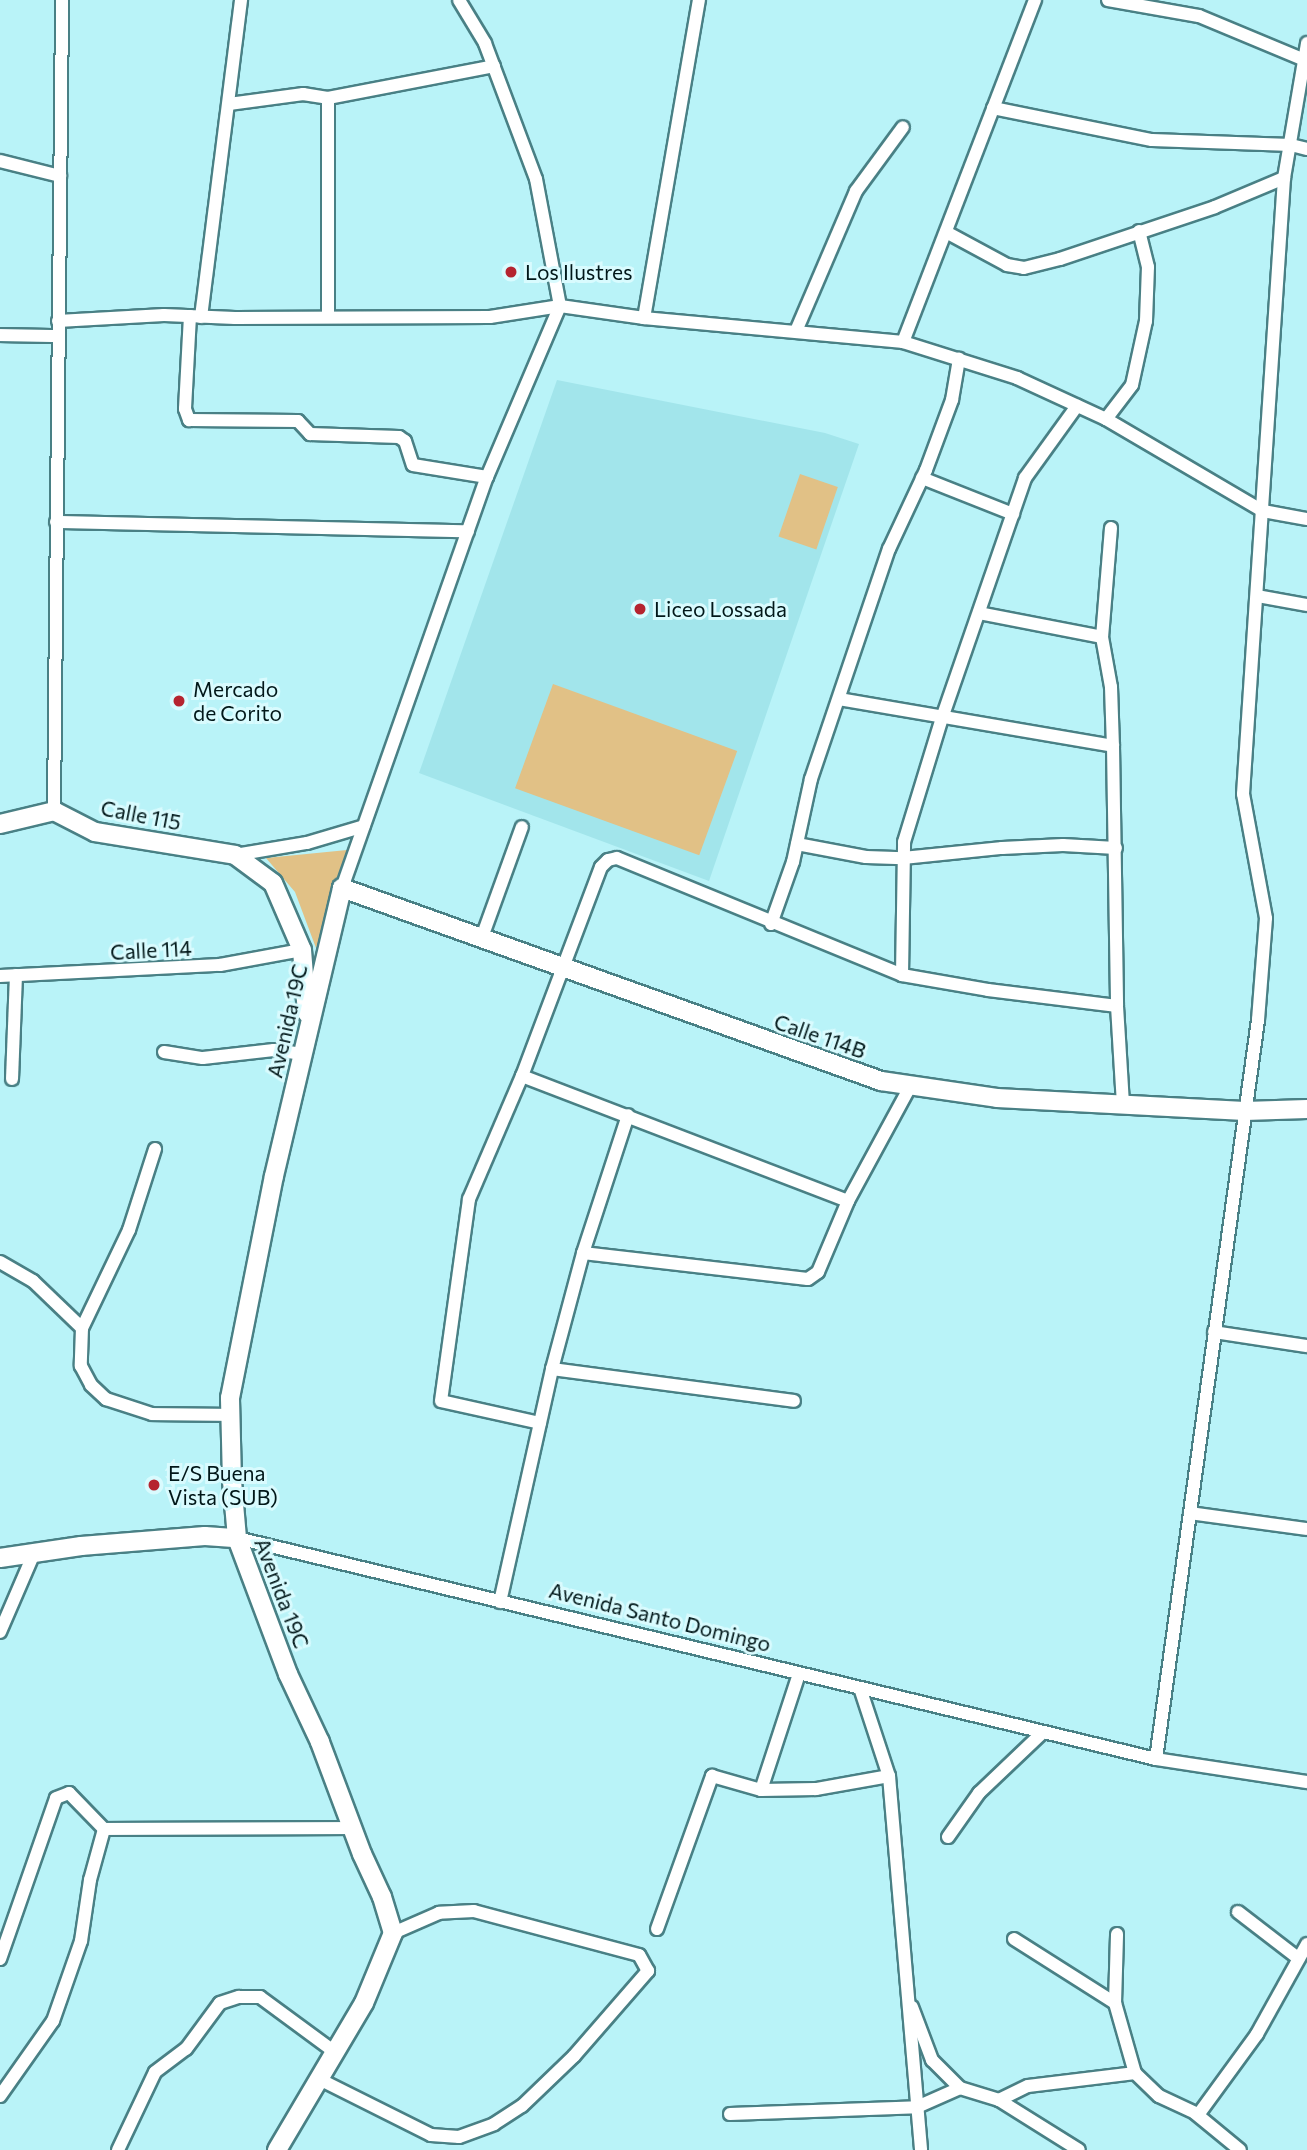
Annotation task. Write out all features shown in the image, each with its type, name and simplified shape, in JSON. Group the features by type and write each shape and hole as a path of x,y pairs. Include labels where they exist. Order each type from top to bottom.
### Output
{"street":[{"path":"0,824 54,811 62,0"},
{"path":"241,0 229,104 196,316 185,410 189,420 298,421 310,434 399,437 405,441 413,465 487,477"},
{"path":"342,888 487,477 560,306 536,179 485,43 459,0"},
{"path":"645,318 699,0"},
{"path":"903,342 1035,0"},
{"path":"1108,0 1199,16 1305,61"},
{"path":"1156,1759 1258,1020 1266,918 1243,794 1284,178 1307,43"},
{"path":"229,104 303,94 328,99 494,66"},
{"path":"328,99 328,316"},
{"path":"993,108 1152,140 1291,145 1307,149"},
{"path":"796,331 856,191 903,127"},
{"path":"0,161 60,176"},
{"path":"946,232 1007,265 1024,268 1060,259 1215,207 1284,178"},
{"path":"1105,419 1132,385 1146,321 1148,267 1139,231"},
{"path":"58,321 196,316 490,317 560,306 645,318 903,342 1017,377 1105,419 1263,511 1307,519"},
{"path":"0,335 59,336"},
{"path":"771,924 797,844 811,779 889,549 922,478 953,400 958,359"},
{"path":"902,975 904,842 942,718 1025,478 1077,406"},
{"path":"922,478 1013,514"},
{"path":"56,522 468,531"},
{"path":"1111,528 1102,637 1111,688 1117,1006 1123,1103"},
{"path":"1257,596 1307,604"},
{"path":"979,613 1102,637"},
{"path":"839,699 1113,746"},
{"name":"Calle 115","path":"54,811 94,832 235,855"},
{"path":"235,855 307,843 364,826"},
{"path":"481,940 522,827"},
{"path":"797,844 866,857 903,858 1063,845 1116,848"},
{"path":"235,855 273,883 302,950 308,1031"},
{"path":"540,1423 441,1401 469,1199 522,1076 601,867 617,858 771,924 902,975 988,990 1117,1006"},
{"name":"Calle 114B","path":"342,888 564,970 881,1081 998,1098 1245,1111 1307,1109"},
{"name":"Avenida 19C","path":"342,888 271,1189 230,1398 237,1538 382,1897 393,1933"},
{"name":"Calle 114","path":"0,976 220,965 302,950"},
{"path":"12,1079 16,975"},
{"path":"164,1052 203,1058 274,1049 303,1054"},
{"path":"522,1076 848,1201"},
{"path":"583,1253 808,1279 818,1272 848,1201 910,1087"},
{"path":"500,1602 552,1369 583,1253 628,1115"},
{"path":"155,1149 129,1230 82,1328 81,1366 91,1385 106,1399 152,1414 231,1415"},
{"path":"0,1262 33,1281 82,1328"},
{"path":"1214,1332 1307,1346"},
{"path":"552,1369 794,1401"},
{"path":"1190,1513 1307,1529"},
{"name":"Avenida Santo Domingo","path":"0,1558 191,1537 237,1538 1156,1759 1307,1782"},
{"path":"0,1632 34,1553"},
{"path":"761,1790 799,1674"},
{"path":"860,1688 890,1776 921,2150"},
{"path":"948,1837 979,1793 1043,1732"},
{"path":"657,1929 712,1776 761,1790 816,1789 890,1776"},
{"path":"0,1959 56,1798 69,1793 104,1829 352,1828"},
{"path":"0,2096 52,2021 81,1941 90,1880 104,1829"},
{"path":"277,2150 319,2078 364,2003 393,1933 439,1913 474,1910 639,1955 648,1971 574,2056 522,2106 494,2124 459,2137 431,2135 319,2078"},
{"path":"1238,1912 1298,1958"},
{"path":"1117,1934 1115,2003 1135,2074 1159,2096 1198,2115 1240,2150"},
{"path":"1014,1939 1115,2003"},
{"path":"1198,2115 1257,2034 1307,1944"},
{"path":"907,1994 932,2060 960,2088 999,2100 1079,2150"},
{"path":"118,2150 155,2072 186,2049 220,2003 239,1997 260,1997 335,2052"},
{"path":"999,2100 1028,2086 1135,2074"},
{"path":"730,2114 917,2107 960,2088"}],"shaded area":[{"name":"Liceo Lossada","path":"557,380 825,433 859,444 709,881 419,773"},
{"path":"800,474 838,487 816,549 779,536"},
{"path":"553,684 737,751 699,855 515,788"},
{"path":"347,850 316,948 295,892 266,858"}],"place":[{"name":"Los Ilustres","path":"511,272"},
{"name":"Liceo Lossada","path":"640,609"},
{"name":"Mercado de Corito","path":"179,701"},
{"name":"E/S Buena Vista (SUB)","path":"154,1485"}]}
